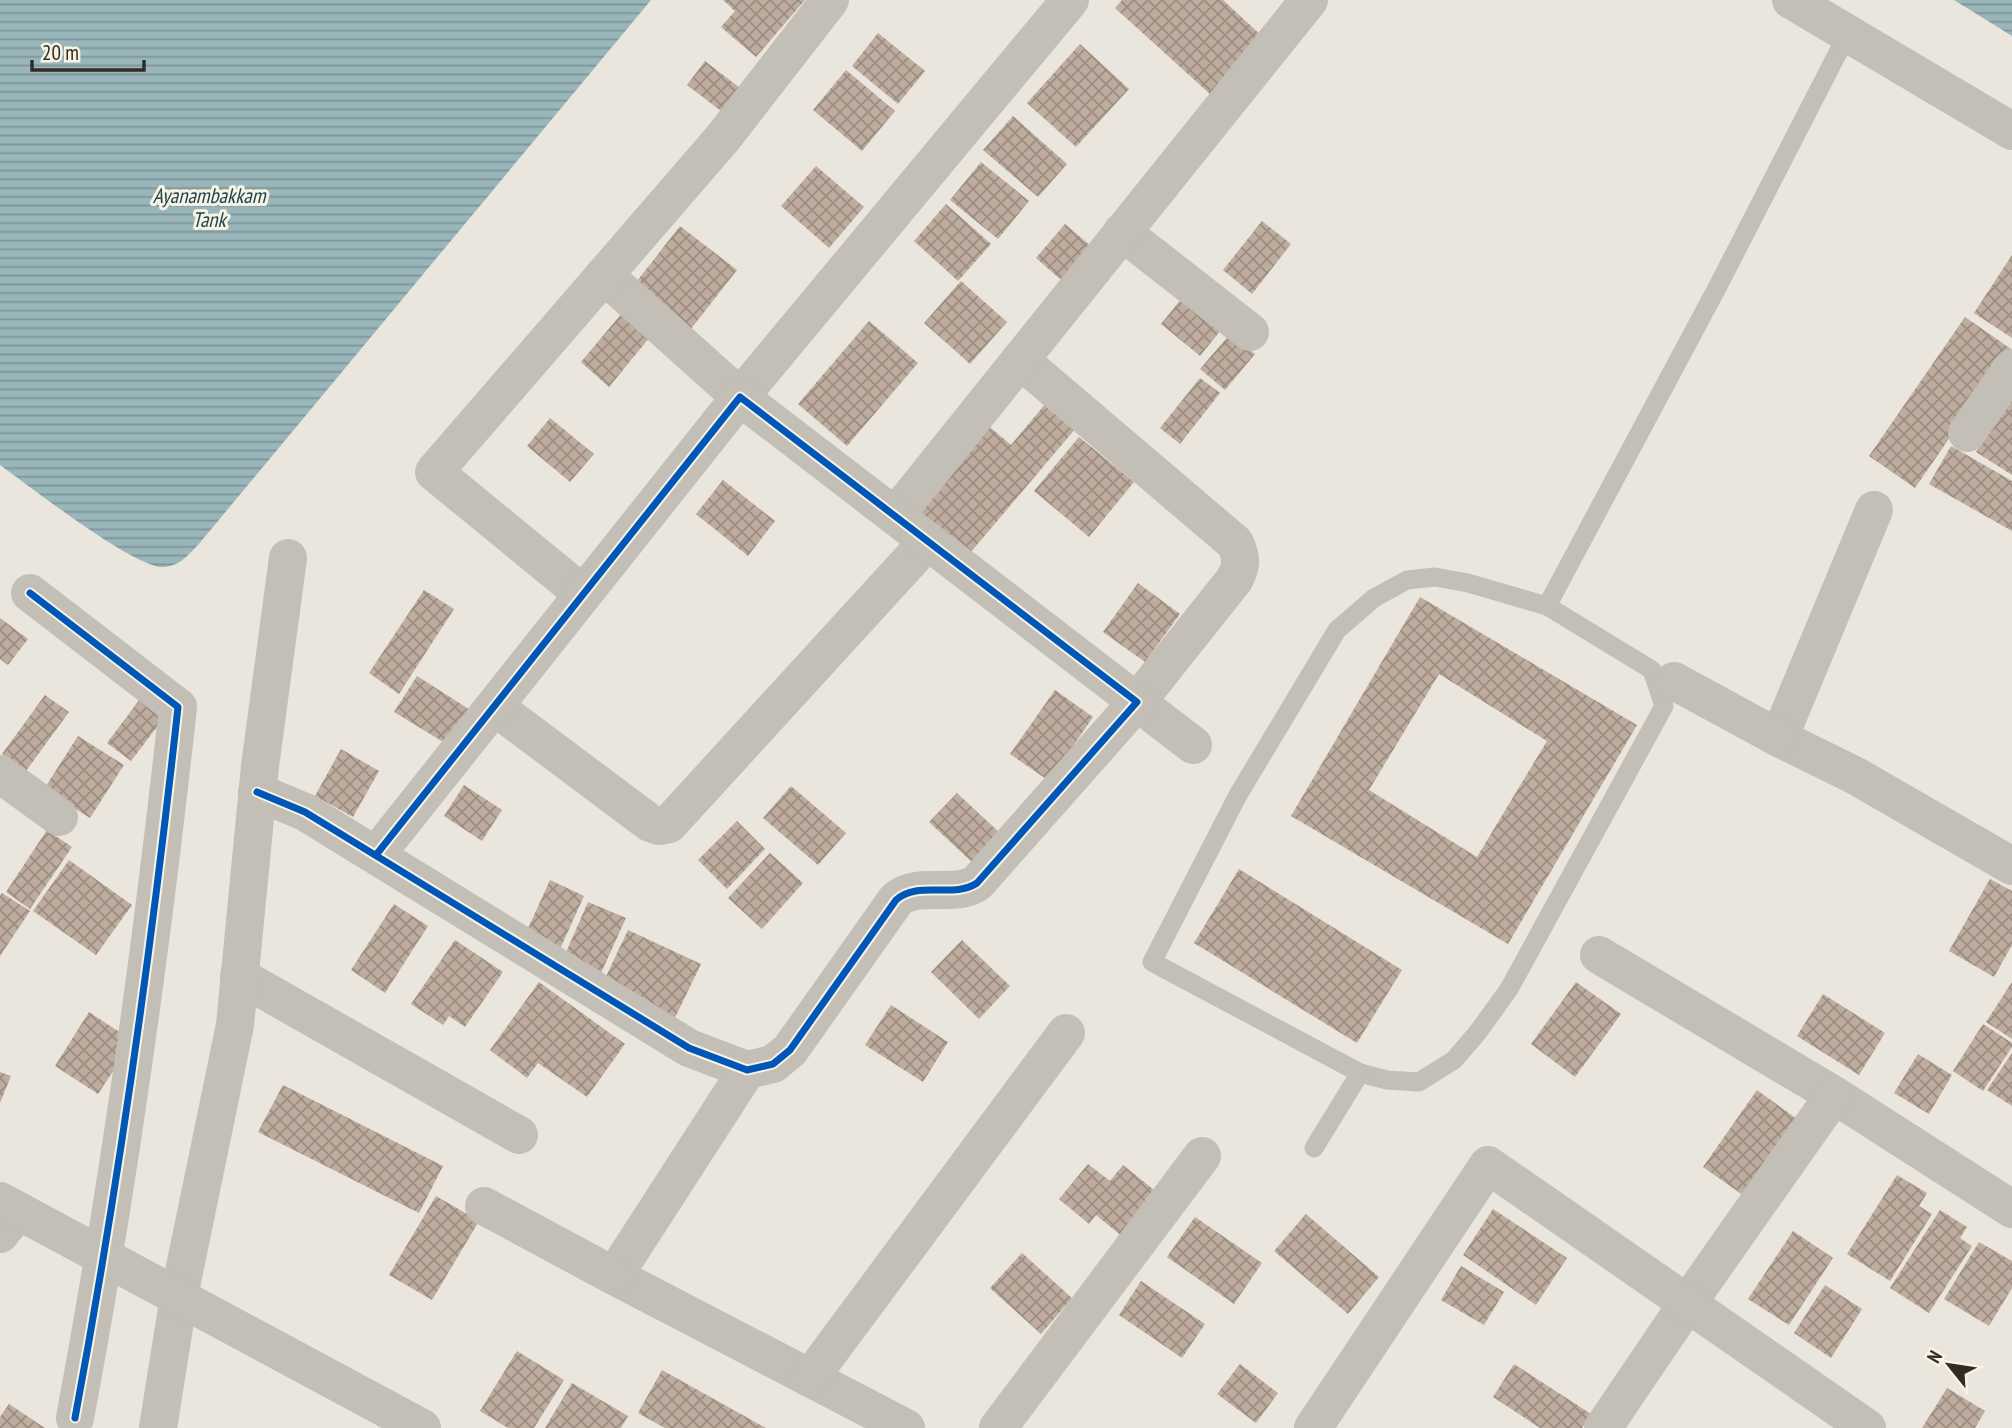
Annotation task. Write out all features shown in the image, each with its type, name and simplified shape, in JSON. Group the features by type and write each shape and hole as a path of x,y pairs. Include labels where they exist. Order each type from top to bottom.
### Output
{"street":[{"path":"583,594 434,472 722,139 830,0"},
{"path":"376,855 740,397 1070,0"},
{"path":"895,516 1309,0"},
{"path":"1791,0 2012,131"},
{"path":"1122,232 1250,332"},
{"path":"604,275 740,397 1193,745"},
{"path":"257,792 305,812 689,1048 747,1070 773,1064 790,1051 896,900 904,893 969,888 977,883 1137,702 1234,580 1241,567 1241,555 1235,543 1020,360"},
{"path":"1967,433 2012,368"},
{"path":"1779,738 1874,510"},
{"path":"495,707 650,823 659,826 669,824 928,541"},
{"path":"158,1428 178,1296 234,1025 257,792 288,558"},
{"path":"30,593 178,707 159,884 105,1257 75,1418"},
{"path":"1674,681 1856,776 2012,866"},
{"path":"0,774 59,817"},
{"path":"1599,955 1834,1095 2012,1209"},
{"path":"239,976 519,1135"},
{"path":"810,1378 1066,1033"},
{"path":"614,1276 747,1070"},
{"path":"1603,1428 1834,1095"},
{"path":"998,1428 1202,1156"},
{"path":"1313,1428 1488,1166 1867,1428"},
{"path":"484,1206 906,1428"},
{"path":"6,1215 105,1257 422,1428"}],"lane":[{"path":"1547,606 1718,286 1847,35"},
{"path":"1435,577 1468,583 1547,606 1652,670 1664,706 1509,989 1479,1032 1454,1060 1419,1082 1387,1080 1360,1073 1152,962 1238,795 1337,630 1374,598 1407,580 1435,577"},
{"path":"1314,1148 1360,1073"}],"water":[{"name":"Ayanambakkam Tank","path":"0,0 651,0 198,545 187,557 163,567 149,564 106,540 0,465"},
{"path":"1954,0 2012,0 2012,36"}],"building":[{"path":"723,0 805,0 756,57 721,27 735,11"},
{"path":"1122,0 1223,0 1264,38 1211,95 1115,8"},
{"path":"878,33 925,71 898,104 852,66"},
{"path":"1080,44 1129,89 1076,147 1027,103"},
{"path":"705,61 753,98 734,121 687,85"},
{"path":"846,70 895,111 862,151 813,110"},
{"path":"1013,116 1067,164 1038,197 983,150"},
{"path":"981,162 1029,201 998,239 950,200"},
{"path":"816,166 864,207 829,248 781,206"},
{"path":"946,204 991,244 958,281 914,241"},
{"path":"1262,221 1291,244 1252,294 1223,270"},
{"path":"1065,224 1099,253 1069,287 1036,258"},
{"path":"680,226 737,270 687,334 630,290"},
{"path":"2012,255 2012,338 1974,313"},
{"path":"961,281 1007,322 970,364 924,323"},
{"path":"1186,293 1225,325 1200,356 1161,324"},
{"path":"622,313 650,337 609,387 581,362"},
{"path":"1965,317 2011,349 1915,488 1869,456"},
{"path":"869,321 918,363 847,446 798,404"},
{"path":"1230,334 1255,354 1225,390 1200,369"},
{"path":"1200,378 1220,393 1180,444 1160,428"},
{"path":"2012,393 2012,475 1976,452"},
{"path":"1046,403 1076,428 965,559 909,512 984,422 1011,445"},
{"path":"550,418 594,454 570,482 527,446"},
{"path":"1079,437 1134,482 1089,537 1034,491"},
{"path":"1951,446 2012,481 2012,531 1929,484"},
{"path":"723,480 775,521 748,556 696,514"},
{"path":"1138,583 1180,614 1145,662 1103,632"},
{"path":"424,590 454,609 399,694 369,673"},
{"path":"1420,597 1637,725 1508,944 1291,816","holes":["1439,674 1547,741 1477,857 1369,790"]},
{"path":"0,618 28,639 8,665 0,659"},
{"path":"417,676 475,713 453,748 394,712"},
{"path":"1055,690 1093,717 1049,781 1010,754"},
{"path":"146,691 170,710 131,761 107,743"},
{"path":"45,695 69,712 26,771 2,754"},
{"path":"78,736 124,765 90,818 44,789"},
{"path":"341,749 379,771 353,817 315,796"},
{"path":"464,785 502,810 482,841 444,816"},
{"path":"791,786 846,833 818,865 763,818"},
{"path":"957,793 1002,835 975,865 929,822"},
{"path":"737,821 765,849 727,889 698,860"},
{"path":"47,830 72,847 30,909 6,892"},
{"path":"770,853 803,883 762,929 728,898"},
{"path":"69,860 132,905 96,955 33,911"},
{"path":"1239,869 1402,970 1357,1043 1194,943"},
{"path":"1990,879 2012,891 2012,945 1994,977 1949,951"},
{"path":"550,880 584,896 560,949 526,933"},
{"path":"2,893 30,911 0,956 0,896"},
{"path":"588,902 626,918 601,973 564,957"},
{"path":"394,904 428,926 385,993 351,970"},
{"path":"628,930 701,964 673,1022 601,987"},
{"path":"455,940 503,972 465,1027 449,1016 443,1025 411,1004"},
{"path":"962,940 1010,986 979,1019 931,972"},
{"path":"539,982 625,1044 587,1097 538,1063 527,1078 490,1050"},
{"path":"1576,982 1621,1014 1575,1077 1531,1044"},
{"path":"2012,982 2012,1039 1986,1022"},
{"path":"1823,994 1885,1033 1859,1075 1797,1036"},
{"path":"891,1005 948,1042 923,1082 865,1045"},
{"path":"89,1012 133,1041 98,1094 55,1066"},
{"path":"1983,1024 2012,1043 2012,1047 1983,1091 1953,1071"},
{"path":"2012,1053 2012,1106 1987,1090"},
{"path":"1918,1054 1952,1075 1929,1114 1894,1093"},
{"path":"0,1072 11,1076 0,1103"},
{"path":"283,1085 443,1166 419,1213 258,1132"},
{"path":"1757,1090 1801,1122 1747,1198 1703,1167"},
{"path":"1088,1164 1110,1181 1123,1165 1159,1194 1124,1238 1096,1215 1089,1224 1059,1199"},
{"path":"1897,1175 1927,1193 1919,1206 1932,1214 1890,1281 1847,1254"},
{"path":"436,1196 479,1221 432,1300 389,1275"},
{"path":"1493,1209 1567,1258 1536,1305 1463,1255"},
{"path":"1940,1210 1967,1227 1960,1238 1972,1246 1929,1313 1890,1288"},
{"path":"1306,1214 1379,1277 1348,1314 1274,1251"},
{"path":"1195,1217 1262,1263 1234,1304 1167,1257"},
{"path":"1793,1231 1833,1258 1789,1325 1748,1299"},
{"path":"1979,1242 2012,1261 2012,1288 1989,1326 1944,1299"},
{"path":"1022,1253 1072,1298 1041,1334 990,1288"},
{"path":"1461,1266 1504,1292 1484,1325 1441,1300"},
{"path":"1141,1281 1205,1324 1182,1358 1119,1315"},
{"path":"1825,1285 1862,1309 1831,1358 1794,1333"},
{"path":"517,1351 564,1380 534,1428 508,1428 480,1411"},
{"path":"1240,1364 1278,1393 1256,1423 1217,1394"},
{"path":"1514,1364 1591,1414 1582,1428 1540,1428 1493,1397"},
{"path":"662,1370 766,1428 665,1428 638,1413"},
{"path":"572,1383 628,1416 621,1428 545,1428"},
{"path":"1947,1388 1985,1411 1975,1428 1922,1428"},
{"path":"9,1404 45,1428 0,1428 0,1417"}],"cycle path":[{"path":"257,792 305,812 689,1048 747,1070 773,1064 790,1050 896,900 915,891 957,890 977,883 1137,702 740,397 376,855"},
{"path":"30,593 178,707 133,1064 75,1418"}]}
